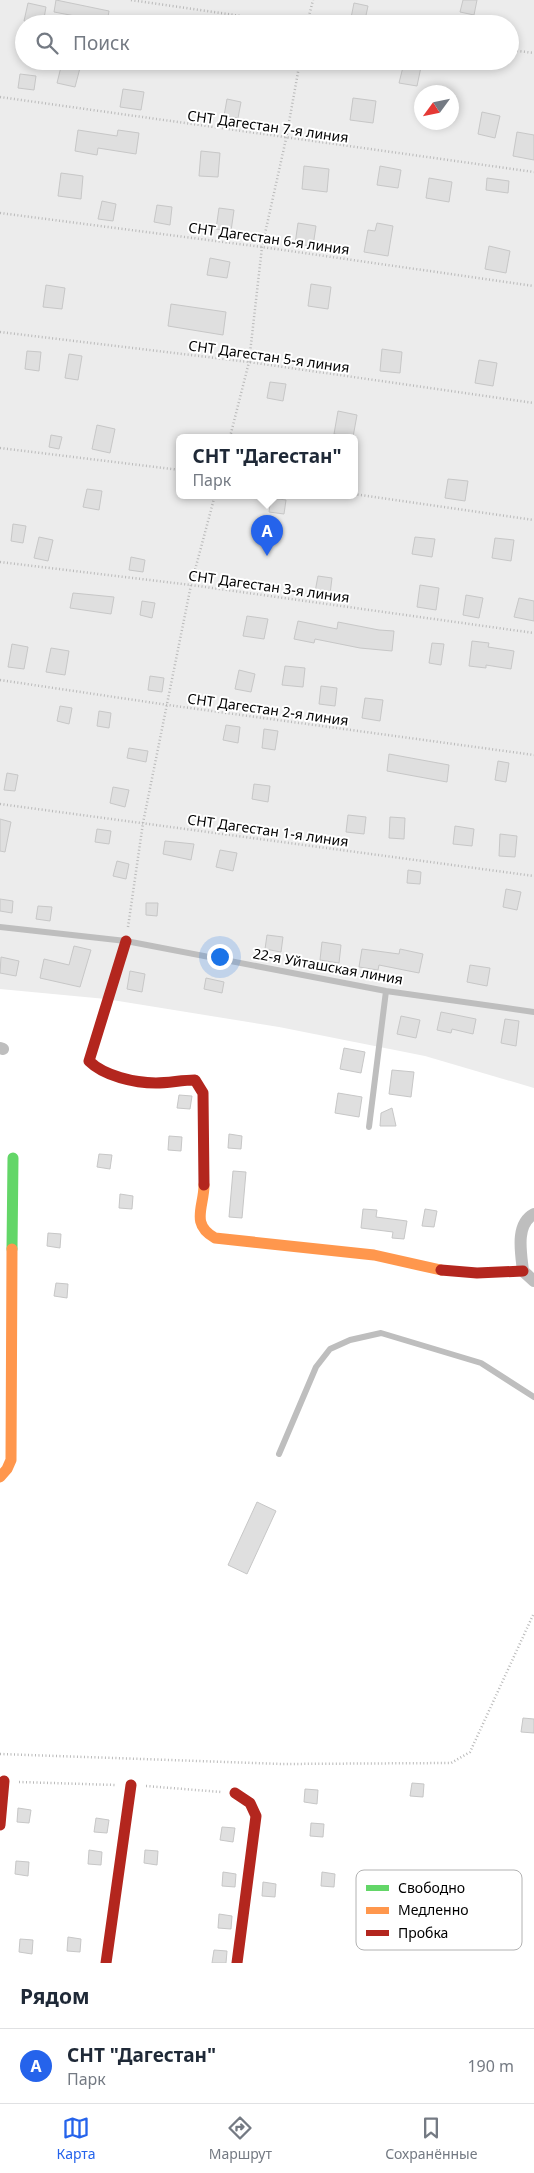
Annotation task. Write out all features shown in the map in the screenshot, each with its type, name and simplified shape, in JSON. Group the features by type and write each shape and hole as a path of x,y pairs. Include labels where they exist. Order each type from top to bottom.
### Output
{"street":[{"path":"126,941 120,955 111,994 89,1061 93,1067 102,1071 152,1083 195,1080 200,1085 203,1093 204,1191 199,1218 206,1232 215,1238 374,1255 448,1272 523,1271"},
{"path":"0,1477 7,1470 11,1460 13,1158"},
{"path":"534,1214 528,1217 522,1228 520,1242 523,1271 534,1281"},
{"path":"0,1825 4,1781"},
{"path":"106,1963 131,1785"},
{"path":"235,1793 250,1803 256,1816 237,1963"}],"lane":[{"name":"22-я Уйташская линия","path":"0,928 126,941 386,991 534,1012"},
{"path":"368,1127 386,991"},
{"path":"279,1454 316,1367 330,1349 350,1340 373,1334 381,1333 417,1342 481,1363 534,1397"}],"path":[{"path":"131,0 234,15"},
{"path":"309,15 313,0"},
{"path":"519,51 534,53"},
{"path":"231,434 249,362 262,247 286,139 298,70"},
{"name":"СНТ Дагестан 7-я линия","path":"0,97 286,139 534,172"},
{"name":"СНТ Дагестан 6-я линия","path":"0,213 262,247 534,286"},
{"name":"СНТ Дагестан 5-я линия","path":"0,332 249,362 534,403"},
{"path":"0,448 176,470"},
{"path":"358,495 534,520"},
{"path":"126,941 143,823 191,585 214,499"},
{"name":"СНТ Дагестан 3-я линия","path":"0,562 191,585 534,633"},
{"name":"СНТ Дагестан 2-я линия","path":"0,680 534,755"},
{"name":"СНТ Дагестан 1-я линия","path":"0,804 534,876"},
{"path":"0,1754 283,1764 451,1764 470,1752 534,1613"}],"shaded area":[{"path":"0,0 534,0 534,1088 425,1056 279,1027 106,999 0,989"}],"building":[{"path":"56,0 109,11 108,15 70,15 54,12"},
{"path":"463,0 477,0 474,15 460,12"},
{"path":"28,3 46,7 45,15 25,15"},
{"path":"354,3 368,6 366,15 352,15"},
{"path":"60,70 79,70 75,87 57,83"},
{"path":"402,70 420,70 417,85 399,83"},
{"path":"20,74 36,76 34,90 18,88"},
{"path":"123,89 144,92 141,110 120,107"},
{"path":"353,98 376,101 373,123 350,120"},
{"path":"227,99 241,102 238,118 224,116"},
{"path":"482,112 500,116 495,138 478,134"},
{"path":"78,130 117,136 118,130 139,133 136,154 98,148 97,155 75,151"},
{"path":"517,132 534,135 534,160 513,156"},
{"path":"201,151 220,153 218,177 199,176"},
{"path":"304,166 329,169 327,192 302,189"},
{"path":"380,166 401,170 398,188 377,185"},
{"path":"61,173 83,176 81,199 58,196"},
{"path":"429,178 452,182 449,202 426,198"},
{"path":"487,178 509,181 508,193 486,190"},
{"path":"102,201 116,204 113,221 98,219"},
{"path":"157,205 172,207 170,225 154,222"},
{"path":"219,208 234,210 231,231 216,229"},
{"path":"298,223 316,226 313,246 295,244"},
{"path":"377,223 393,226 388,256 364,252 368,230 375,231"},
{"path":"489,246 510,251 506,273 485,269"},
{"path":"210,258 230,262 227,278 207,275"},
{"path":"311,284 331,287 328,309 308,306"},
{"path":"46,285 65,288 62,309 43,307"},
{"path":"171,304 226,312 223,335 168,326"},
{"path":"382,349 402,352 400,373 380,371"},
{"path":"27,351 41,352 39,371 25,369"},
{"path":"69,354 82,356 78,380 65,378"},
{"path":"479,360 497,363 493,386 475,383"},
{"path":"270,382 286,384 283,401 267,398"},
{"path":"338,411 357,415 354,434 334,434"},
{"path":"97,425 115,429 110,453 92,449"},
{"path":"51,435 62,437 59,449 49,447"},
{"path":"448,479 468,481 465,501 445,498"},
{"path":"87,489 102,491 99,510 83,507"},
{"path":"271,499 286,500 284,514 269,512"},
{"path":"13,524 26,526 23,543 11,541"},
{"path":"39,537 53,540 48,561 34,558"},
{"path":"415,537 435,539 432,557 412,554"},
{"path":"495,538 514,540 511,561 492,558"},
{"path":"131,557 145,560 143,572 129,570"},
{"path":"318,576 332,578 330,594 315,592"},
{"path":"420,585 439,588 436,610 417,607"},
{"path":"73,593 114,597 111,614 70,608"},
{"path":"466,595 483,598 479,618 463,615"},
{"path":"519,598 534,601 534,621 514,617"},
{"path":"142,601 155,603 152,618 140,615"},
{"path":"247,616 268,619 264,639 243,636"},
{"path":"298,621 337,629 338,622 394,631 392,651 360,648 315,639 314,643 294,639"},
{"path":"472,641 489,643 488,647 514,651 511,669 486,665 486,668 469,666"},
{"path":"432,643 444,644 441,665 429,663"},
{"path":"12,644 28,647 24,669 8,667"},
{"path":"51,648 69,651 65,675 46,672"},
{"path":"285,666 305,668 303,687 282,685"},
{"path":"239,670 255,674 251,692 235,689"},
{"path":"150,676 164,678 162,692 148,690"},
{"path":"321,686 337,688 335,706 319,704"},
{"path":"365,698 383,700 380,721 362,718"},
{"path":"60,706 72,708 69,724 57,721"},
{"path":"99,711 111,713 109,728 97,726"},
{"path":"226,725 240,727 238,743 223,740"},
{"path":"264,729 278,731 275,750 262,748"},
{"path":"129,748 148,751 146,762 127,758"},
{"path":"389,754 449,765 447,782 387,771"},
{"path":"498,761 509,763 506,782 495,780"},
{"path":"7,773 18,775 15,791 4,790"},
{"path":"254,784 270,786 268,802 252,799"},
{"path":"113,787 129,790 125,807 110,803"},
{"path":"348,815 366,817 364,834 346,832"},
{"path":"390,817 405,818 404,839 389,838"},
{"path":"0,819 11,822 5,852 0,851"},
{"path":"455,826 474,829 472,846 453,844"},
{"path":"97,829 111,831 109,844 95,842"},
{"path":"500,834 517,836 515,857 499,856"},
{"path":"165,841 194,844 191,860 163,854"},
{"path":"220,850 237,853 233,871 216,867"},
{"path":"117,861 129,864 126,879 113,876"},
{"path":"408,870 421,872 420,884 407,883"},
{"path":"506,889 521,892 517,910 503,907"},
{"path":"0,899 13,901 12,913 0,911"},
{"path":"146,903 158,903 157,916 146,915"},
{"path":"38,906 52,907 50,921 36,919"},
{"path":"267,935 283,937 281,952 265,949"},
{"path":"322,942 341,945 339,963 320,960"},
{"path":"74,946 91,950 80,987 40,978 44,959 69,965"},
{"path":"362,949 399,954 400,949 423,954 419,973 379,965 378,970 359,967"},
{"path":"1,957 19,961 16,976 0,973"},
{"path":"470,965 490,968 487,986 467,982"},
{"path":"130,971 145,974 142,992 127,989"},
{"path":"206,978 224,982 222,993 204,989"},
{"path":"441,1012 476,1019 473,1034 452,1029 451,1033 437,1030"},
{"path":"401,1016 420,1020 416,1038 397,1034"},
{"path":"505,1019 519,1021 516,1046 501,1043"},
{"path":"344,1048 365,1052 361,1073 340,1069"},
{"path":"392,1070 414,1072 411,1097 389,1094"},
{"path":"338,1093 362,1097 359,1117 335,1113"},
{"path":"179,1095 192,1096 190,1109 177,1108"},
{"path":"392,1108 396,1126 380,1126 381,1113"},
{"path":"229,1134 242,1136 241,1149 228,1148"},
{"path":"169,1136 182,1137 181,1151 168,1150"},
{"path":"99,1154 112,1155 110,1169 97,1167"},
{"path":"233,1171 246,1172 242,1218 229,1217"},
{"path":"120,1194 133,1196 132,1209 119,1208"},
{"path":"363,1209 377,1210 376,1217 407,1221 404,1239 392,1238 393,1232 361,1228"},
{"path":"425,1209 437,1211 434,1227 422,1226"},
{"path":"48,1233 61,1234 60,1248 47,1246"},
{"path":"56,1283 68,1284 67,1298 54,1296"},
{"path":"257,1502 276,1511 247,1574 228,1565"},
{"path":"523,1718 534,1719 534,1733 521,1732"},
{"path":"412,1783 424,1784 423,1797 410,1796"},
{"path":"305,1789 318,1790 317,1804 304,1802"},
{"path":"18,1808 31,1810 29,1823 17,1822"},
{"path":"96,1818 109,1820 107,1833 94,1832"},
{"path":"311,1823 324,1824 323,1837 310,1836"},
{"path":"222,1827 235,1828 233,1842 220,1840"},
{"path":"89,1850 102,1852 101,1865 88,1864"},
{"path":"145,1850 158,1851 157,1865 144,1863"},
{"path":"16,1861 29,1862 28,1876 15,1874"},
{"path":"223,1872 236,1874 235,1887 222,1886"},
{"path":"322,1872 335,1874 334,1887 321,1886"},
{"path":"263,1882 276,1884 275,1897 262,1896"},
{"path":"219,1914 232,1916 231,1929 218,1928"},
{"path":"68,1937 81,1939 80,1952 67,1951"},
{"path":"20,1939 33,1940 32,1954 19,1952"},
{"path":"214,1950 227,1951 226,1963 212,1963"}],"traffic: fast":[{"path":"12,1249 13,1158"}],"traffic: slow":[{"path":"204,1185 200,1214 201,1221 207,1233 215,1238 374,1255 441,1270"},
{"path":"0,1477 7,1469 11,1460 12,1249"}],"traffic: jam":[{"path":"126,941 89,1061 111,1075 139,1082 161,1083 195,1080 203,1093 204,1185"},
{"path":"441,1270 477,1273 523,1271"},
{"path":"0,1825 4,1781"},
{"path":"106,1963 131,1785"},
{"path":"235,1793 250,1803 256,1816 237,1963"}],"place":[{"name":"СНТ \"Дагестан\"","path":"267,556"}]}
